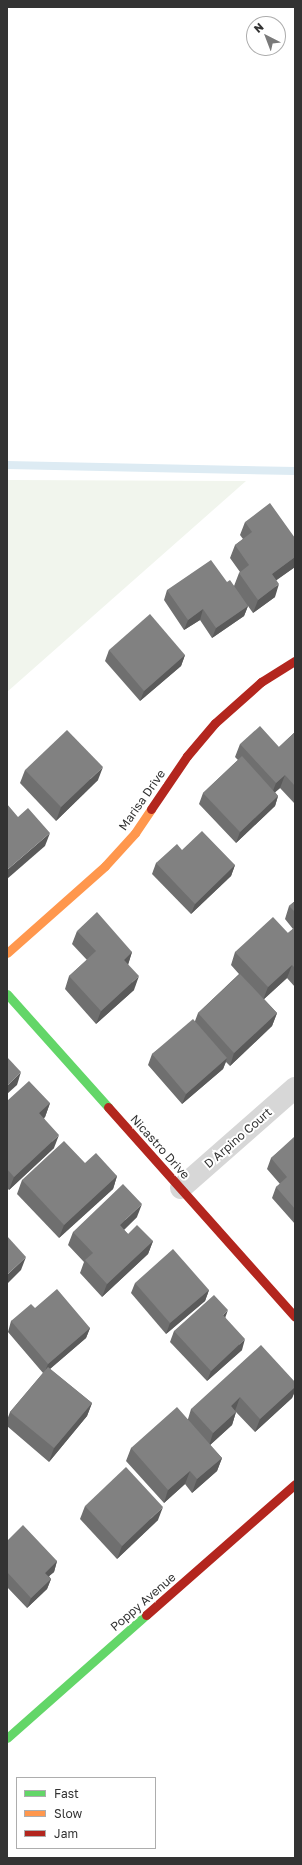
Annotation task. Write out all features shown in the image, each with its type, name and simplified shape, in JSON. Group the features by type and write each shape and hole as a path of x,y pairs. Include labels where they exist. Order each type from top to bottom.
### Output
{"street":[{"name":"Marisa Drive","path":"7,953 105,866 135,833 187,756 215,723 261,682 295,661"},
{"name":"Nicastro Drive","path":"7,994 295,1317"},
{"name":"D Arpino Court","path":"181,1188 295,1088"},
{"name":"Poppy Avenue","path":"7,1738 295,1484"}],"shaded area":[{"path":"7,480 246,481 7,692"}],"building":[{"path":"270,503 295,538 295,557 272,574 279,584 258,600 239,573 249,565 235,545 252,532 245,522"},
{"path":"211,560 227,582 230,580 248,606 216,628 203,609 188,620 167,590"},
{"path":"150,614 185,655 144,691 109,650"},
{"path":"260,726 279,747 295,732 295,786 285,775 276,783 240,744"},
{"path":"67,730 103,767 61,807 25,770"},
{"path":"242,756 278,796 240,832 203,793"},
{"path":"7,804 18,817 28,808 50,833 7,870"},
{"path":"202,831 235,865 195,904 156,863 177,844 182,850"},
{"path":"295,901 295,912 289,906"},
{"path":"97,912 132,952 124,960 139,976 101,1011 69,976 96,951 77,931"},
{"path":"273,917 288,933 295,927 295,968 292,965 268,987 235,952"},
{"path":"240,974 277,1013 234,1053 198,1013"},
{"path":"193,1019 227,1058 186,1094 152,1054"},
{"path":"7,1057 21,1072 7,1086"},
{"path":"29,1081 50,1103 39,1113 59,1135 14,1177 7,1169 7,1101"},
{"path":"294,1137 295,1209 276,1187 287,1177 271,1158"},
{"path":"64,1141 85,1163 96,1153 117,1176 64,1225 22,1180"},
{"path":"123,1184 142,1204 120,1225 128,1234 137,1225 153,1241 107,1284 85,1260 93,1253 73,1232"},
{"path":"7,1236 26,1257 7,1275"},
{"path":"173,1249 209,1290 170,1323 135,1283"},
{"path":"57,1289 90,1328 48,1364 11,1321 31,1304 35,1308"},
{"path":"214,1295 228,1310 223,1315 245,1339 211,1371 174,1331"},
{"path":"261,1345 295,1382 295,1387 260,1419 240,1397 231,1406 236,1412 213,1433 191,1409"},
{"path":"48,1367 92,1403 54,1448 10,1412"},
{"path":"177,1407 222,1458 197,1479 190,1471 168,1490 131,1448"},
{"path":"126,1467 163,1507 122,1546 85,1506"},
{"path":"23,1525 57,1561 45,1573 51,1579 31,1598 7,1572 7,1541"}],"waterway":[{"path":"7,465 295,471"}],"traffic: fast":[{"path":"7,994 108,1107"},
{"path":"7,1738 146,1615"}],"traffic: slow":[{"path":"7,953 105,866 135,833 151,809"}],"traffic: jam":[{"path":"151,809 187,756 215,723 261,682 295,661"},
{"path":"108,1107 295,1317"},
{"path":"146,1615 295,1484"}]}
